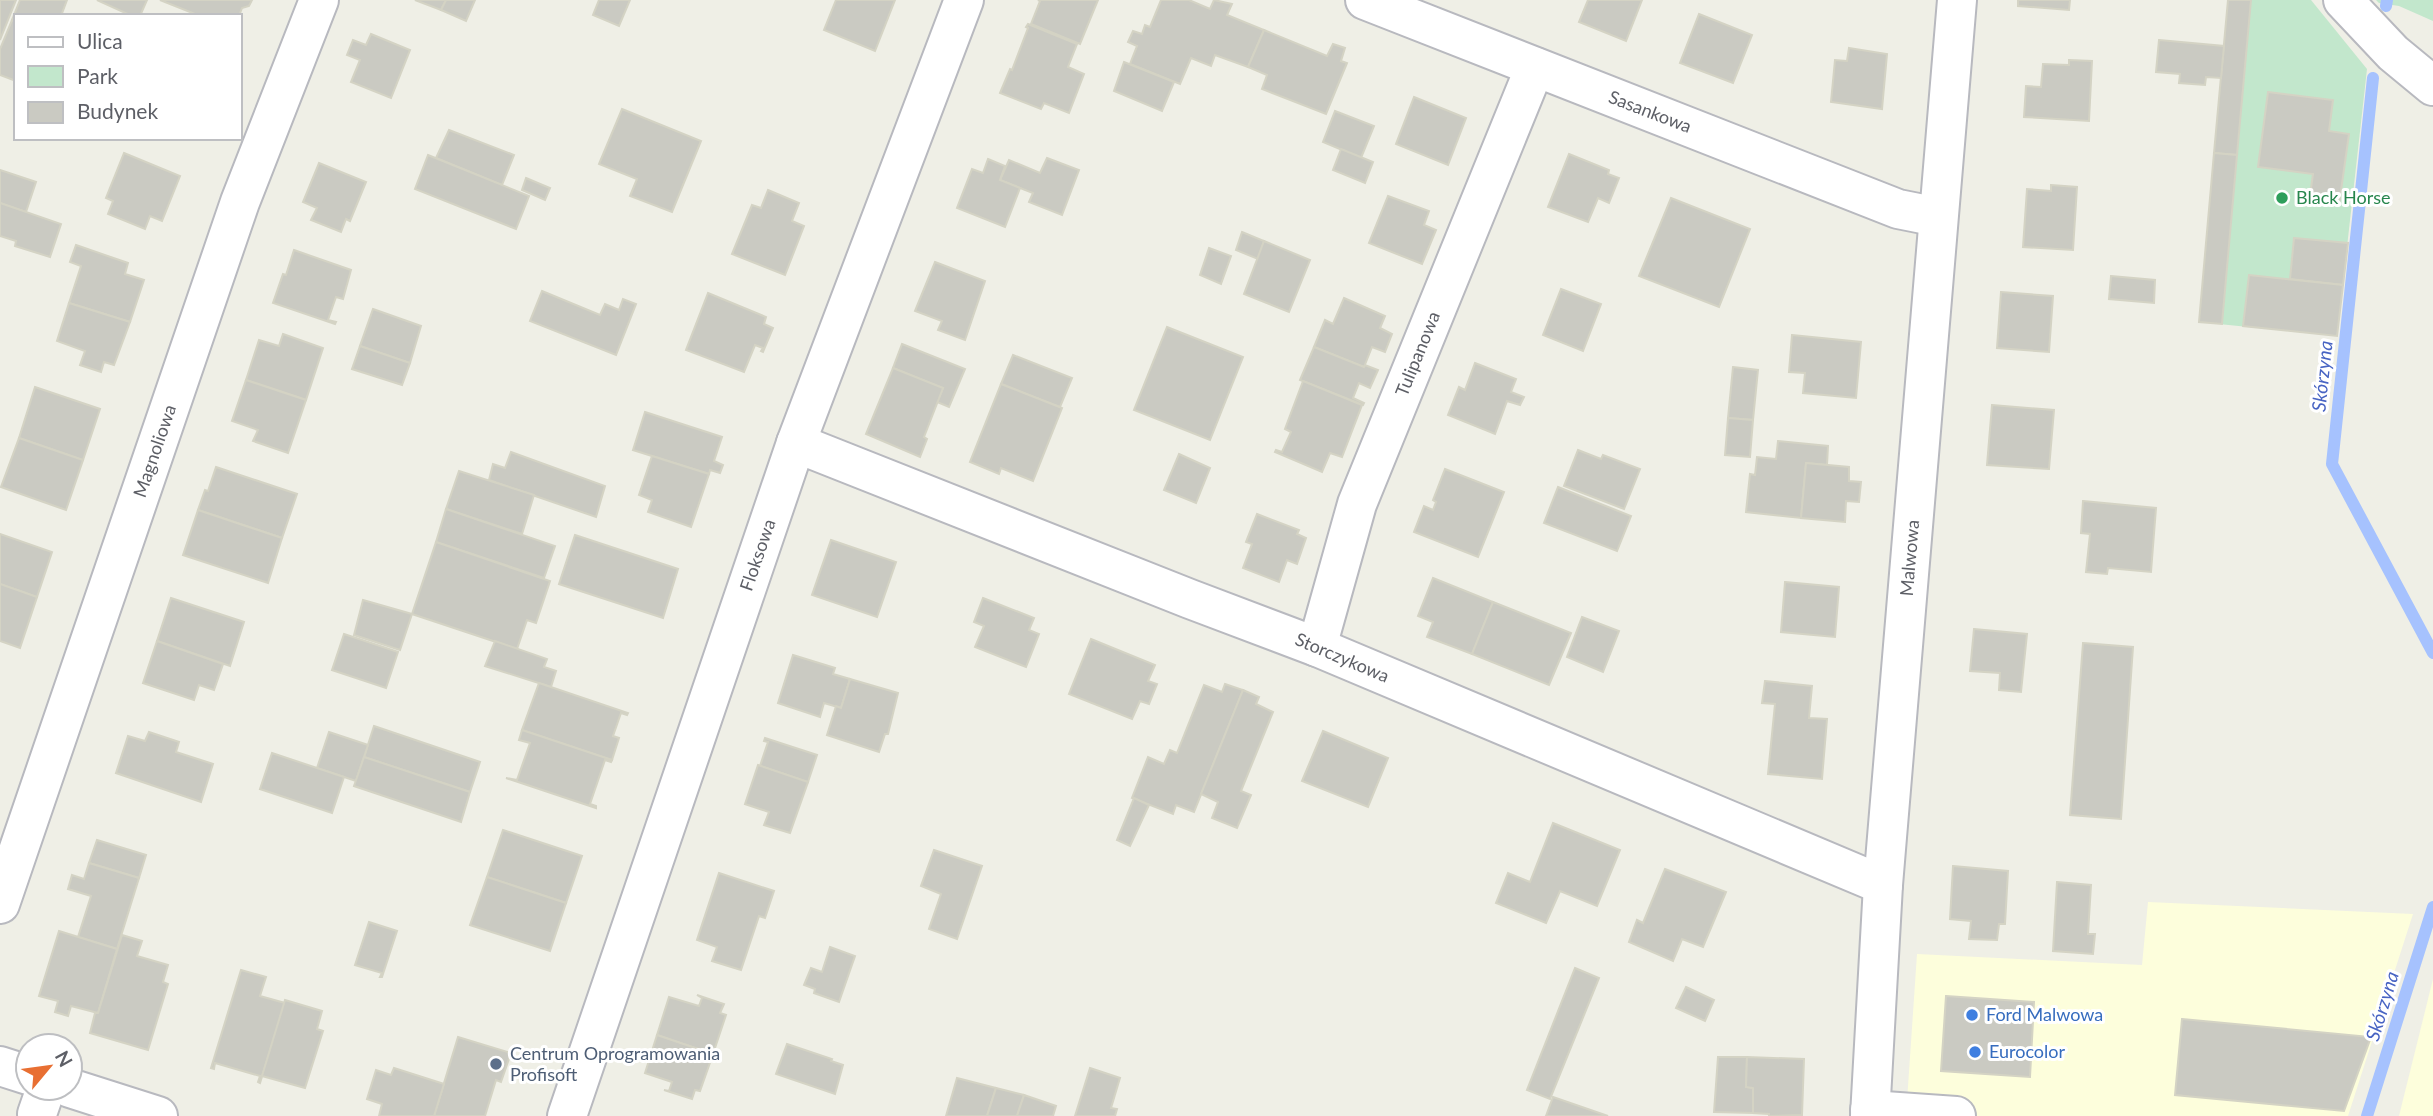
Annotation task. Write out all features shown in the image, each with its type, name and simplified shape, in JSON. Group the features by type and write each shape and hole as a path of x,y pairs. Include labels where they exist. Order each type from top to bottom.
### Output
{"street":[{"name":"Magnoliowa","path":"0,904 240,202 319,0"},
{"name":"Floksowa","path":"567,1116 796,443 964,0"},
{"name":"Sasankowa","path":"1365,0 1898,209 1938,217"},
{"name":"Malwowa","path":"1870,1113 1883,885 1957,0"},
{"path":"2343,0 2393,53 2433,86"},
{"name":"Tulipanowa","path":"1317,647 1357,504 1535,67"},
{"name":"Storczykowa","path":"796,443 1317,647 1883,885"},
{"path":"84,1093 158,1116"},
{"path":"1870,1113 1956,1116"}],"shaded area":[{"path":"2148,902 2413,914 2348,1116 1906,1116 1917,954 2142,965"},
{"path":"2433,979 2433,1116 2399,1116"}],"green space":[{"name":"Black Horse","path":"2228,0 2311,0 2367,69 2337,336 2199,322"},
{"path":"2376,0 2433,0 2433,21 2399,6 2379,3"}],"building":[{"path":"0,0 16,0 0,40"},
{"path":"20,0 67,0 62,14 14,14"},
{"path":"97,0 147,0 141,14 128,14"},
{"path":"160,0 252,0 249,6 242,8 240,14 195,14"},
{"path":"415,0 446,0 441,10"},
{"path":"446,0 475,0 466,21 441,10"},
{"path":"599,0 630,0 619,26 593,15"},
{"path":"836,0 895,0 875,51 824,30"},
{"path":"1038,0 1098,0 1080,44 1031,24 1040,1"},
{"path":"1161,0 1189,0 1210,9 1214,0 1232,4 1227,15 1264,30 1248,67 1215,55 1211,66 1191,58 1180,84 1130,64 1137,46 1128,42 1133,31 1142,34 1145,25 1150,27"},
{"path":"1588,0 1642,0 1626,41 1579,22"},
{"path":"2018,0 2070,0 2069,10 2018,6"},
{"path":"2228,0 2251,0 2237,155 2214,153"},
{"path":"1699,14 1752,35 1733,83 1680,63"},
{"path":"12,20 14,80 0,75 0,49"},
{"path":"1028,24 1077,44 1068,67 1084,74 1069,113 1044,103 1041,109 1000,93 1010,69 1012,70"},
{"path":"1264,30 1327,56 1333,44 1345,48 1341,61 1347,63 1326,114 1262,89 1267,75 1248,67"},
{"path":"371,34 410,50 391,98 351,82 360,60 347,55 353,40 366,45"},
{"path":"2159,40 2224,46 2221,78 2206,77 2205,85 2179,83 2180,74 2156,72"},
{"path":"1849,48 1887,54 1882,109 1831,102 1835,60 1847,61"},
{"path":"2069,60 2092,61 2089,121 2024,117 2026,86 2041,87 2043,64 2069,65"},
{"path":"1124,62 1174,82 1162,111 1114,91"},
{"path":"2268,92 2333,100 2329,131 2349,134 2339,205 2309,202 2313,174 2258,167"},
{"path":"1414,97 1466,118 1448,165 1396,144"},
{"path":"622,109 701,141 672,212 630,196 637,179 599,164"},
{"path":"1335,111 1374,126 1361,158 1323,142"},
{"path":"449,130 514,155 502,185 436,158"},
{"path":"1341,149 1373,162 1365,183 1333,170"},
{"path":"124,153 180,176 162,221 150,216 145,229 108,214 113,201 106,198"},
{"path":"2214,153 2237,155 2222,324 2199,322"},
{"path":"1569,154 1609,170 1608,174 1619,178 1609,203 1598,198 1588,222 1548,207"},
{"path":"428,155 529,196 516,229 415,189"},
{"path":"1047,158 1079,170 1062,215 1029,202 1033,193 1000,180 1009,160 1040,173"},
{"path":"988,159 1005,166 1000,180 1020,188 1005,227 957,208 972,169 983,173"},
{"path":"319,163 366,182 350,221 346,219 341,232 311,220 317,208 303,202"},
{"path":"0,170 36,182 26,212 0,203"},
{"path":"526,178 550,188 545,200 522,190"},
{"path":"2051,185 2077,187 2073,250 2023,247 2027,189 2051,191"},
{"path":"768,190 799,203 792,221 804,226 785,275 732,254 752,205 761,208"},
{"path":"1388,196 1429,211 1424,225 1436,230 1422,264 1369,243"},
{"path":"1671,198 1750,229 1719,307 1639,276"},
{"path":"0,203 61,224 50,257 15,246 16,241 0,236"},
{"path":"1242,232 1264,241 1258,259 1236,250"},
{"path":"2294,238 2348,243 2343,285 2290,279"},
{"path":"1264,241 1310,260 1289,312 1244,294"},
{"path":"76,245 128,263 125,274 144,280 130,322 69,303 81,266 70,262"},
{"path":"1209,248 1231,256 1221,284 1200,275"},
{"path":"294,250 351,270 343,299 336,297 328,320 336,322 335,324 273,303"},
{"path":"935,262 985,281 965,340 938,330 942,321 915,311"},
{"path":"2249,275 2343,285 2337,336 2243,326"},
{"path":"2111,276 2155,280 2154,303 2109,299"},
{"path":"1561,289 1601,304 1583,351 1543,335"},
{"path":"542,291 600,315 605,304 619,310 623,299 636,304 616,355 530,321"},
{"path":"2001,292 2053,296 2049,352 1997,348"},
{"path":"708,293 766,317 764,324 773,328 763,352 763,348 755,345 744,372 686,350"},
{"path":"1344,298 1385,316 1380,328 1392,334 1385,352 1372,347 1364,367 1314,347 1325,320 1333,324"},
{"path":"69,303 130,322 114,365 104,362 101,372 80,365 85,351 57,341"},
{"path":"373,309 421,326 410,363 360,346"},
{"path":"1167,327 1243,357 1210,440 1134,410"},
{"path":"283,334 323,348 306,400 246,380 259,340 279,346"},
{"path":"1792,335 1861,342 1856,398 1803,393 1805,373 1789,372"},
{"path":"902,344 965,369 949,407 937,402 943,388 893,368"},
{"path":"360,346 410,363 402,385 352,369"},
{"path":"1314,347 1378,370 1370,388 1359,383 1353,398 1364,403 1363,405 1300,380"},
{"path":"1013,355 1072,378 1060,407 1001,384"},
{"path":"1475,363 1516,379 1511,392 1524,397 1520,405 1507,401 1495,434 1448,415 1459,387 1465,390"},
{"path":"1733,367 1758,370 1753,420 1728,418"},
{"path":"893,368 943,388 924,437 927,439 920,457 866,434"},
{"path":"246,380 306,400 288,453 253,441 258,430 232,421"},
{"path":"1303,381 1362,405 1342,457 1330,453 1322,472 1275,452 1282,452 1291,432 1285,429"},
{"path":"1001,384 1062,408 1033,481 1001,468 999,474 970,462"},
{"path":"35,387 100,409 83,460 19,438"},
{"path":"1992,405 2054,410 2049,469 1987,465"},
{"path":"645,412 722,437 714,461 723,465 720,473 710,470 709,474 633,450"},
{"path":"1728,418 1753,420 1750,457 1725,455"},
{"path":"19,438 83,460 66,510 1,487"},
{"path":"1778,441 1828,446 1827,465 1806,463 1801,518 1746,512 1750,474 1755,475 1757,457 1776,459"},
{"path":"1578,450 1601,459 1603,455 1640,469 1624,509 1564,486"},
{"path":"511,452 605,486 596,517 489,480 493,464 505,468"},
{"path":"1179,454 1210,468 1196,503 1164,490"},
{"path":"652,456 709,474 691,527 648,512 652,500 639,495"},
{"path":"1806,463 1849,467 1849,481 1861,482 1859,502 1846,501 1845,522 1801,518"},
{"path":"216,467 297,494 282,538 198,510"},
{"path":"1445,469 1504,492 1478,557 1414,532 1424,506 1433,510 1436,502 1433,500"},
{"path":"459,471 534,495 522,534 446,509"},
{"path":"1558,487 1631,516 1617,551 1544,523"},
{"path":"2083,501 2156,508 2151,572 2108,568 2107,574 2086,572 2090,534 2081,533"},
{"path":"446,509 555,546 544,578 436,542"},
{"path":"198,510 282,538 268,583 183,555"},
{"path":"1257,514 1299,530 1297,534 1306,538 1297,564 1287,560 1279,582 1243,568 1252,544 1246,542"},
{"path":"0,534 52,552 37,597 0,584"},
{"path":"575,535 678,569 663,618 559,584"},
{"path":"831,540 896,562 877,617 812,595"},
{"path":"436,542 550,581 536,623 527,620 517,649 412,614"},
{"path":"1433,578 1493,602 1472,654 1427,637 1433,622 1418,616"},
{"path":"1785,582 1839,587 1835,637 1781,632"},
{"path":"0,584 37,597 20,648 0,641"},
{"path":"171,598 244,622 230,666 157,641"},
{"path":"983,598 1034,618 1029,630 1039,634 1026,667 975,647 984,626 974,622"},
{"path":"363,600 412,614 400,650 354,635"},
{"path":"1493,602 1571,633 1549,685 1472,654"},
{"path":"1582,617 1619,631 1603,672 1567,657"},
{"path":"1974,629 2027,634 2021,692 1999,690 2000,673 1970,671"},
{"path":"344,634 398,652 386,688 332,670"},
{"path":"1091,639 1155,665 1148,681 1157,684 1149,704 1140,701 1132,719 1069,694"},
{"path":"157,641 223,664 214,690 199,685 194,700 143,683"},
{"path":"495,641 547,659 544,667 556,671 551,687 485,666"},
{"path":"2083,643 2133,647 2121,819 2070,815"},
{"path":"793,655 835,668 833,674 850,679 841,708 824,703 820,717 778,703"},
{"path":"850,679 898,693 888,734 885,734 879,752 827,735 836,706 841,708"},
{"path":"1765,681 1812,686 1809,718 1827,719 1822,779 1768,774 1775,704 1762,703"},
{"path":"539,683 628,713 621,713 613,736 619,738 612,760 522,730"},
{"path":"1225,684 1243,690 1194,812 1176,805 1173,814 1132,798 1148,757 1164,764 1170,750 1177,753 1204,685 1222,692"},
{"path":"1243,690 1259,697 1256,704 1273,712 1241,791 1251,795 1237,828 1212,818 1218,802 1201,794"},
{"path":"374,726 480,762 470,792 364,757"},
{"path":"522,730 612,760 605,760 590,804 596,808 506,778 517,780 530,743 519,740"},
{"path":"1323,731 1388,758 1368,807 1302,781"},
{"path":"149,732 179,742 176,752 213,764 201,802 116,773 128,736 145,741"},
{"path":"329,732 368,745 356,781 317,768"},
{"path":"765,738 817,755 808,782 760,766 768,742 764,741"},
{"path":"272,753 344,777 332,813 260,789"},
{"path":"364,757 470,792 461,822 354,786"},
{"path":"758,765 808,782 790,833 764,825 769,812 745,804"},
{"path":"1134,798 1149,805 1130,846 1117,840"},
{"path":"1553,823 1620,850 1597,906 1560,891 1546,923 1496,903 1508,873 1530,882"},
{"path":"503,830 582,856 566,903 487,877"},
{"path":"97,840 146,855 139,878 89,863"},
{"path":"934,850 982,866 957,939 929,929 941,894 921,886"},
{"path":"89,863 139,878 117,949 78,937 91,896 68,889 72,875 84,879"},
{"path":"1953,866 2008,871 2005,924 1999,924 1997,940 1969,939 1971,921 1950,919"},
{"path":"1665,869 1726,892 1703,947 1682,939 1673,961 1629,942 1637,920 1643,923"},
{"path":"719,873 774,891 765,918 759,916 741,970 712,961 717,947 697,940"},
{"path":"487,877 566,903 550,951 470,925"},
{"path":"2057,882 2091,885 2088,934 2095,934 2093,954 2053,951"},
{"path":"369,922 397,931 382,977 382,973 355,965"},
{"path":"59,931 117,949 98,1013 71,1006 68,1016 55,1012 58,1001 39,996"},
{"path":"122,935 142,941 137,956 168,965 163,982 168,984 148,1050 90,1033"},
{"path":"830,947 855,956 839,1002 814,993 815,989 804,985 811,968 822,972"},
{"path":"1575,968 1599,978 1550,1099 1527,1090"},
{"path":"241,970 266,977 260,996 285,1003 260,1083 260,1076 215,1063 214,1069 211,1068"},
{"path":"1686,987 1714,1000 1705,1021 1676,1008"},
{"path":"697,995 724,1004 720,1013 726,1015 713,1054 657,1035 669,997 699,1006 702,998"},
{"path":"1946,996 2034,1002 2030,1077 1941,1071"},
{"path":"285,1000 322,1011 317,1029 323,1031 305,1088 262,1076"},
{"path":"2182,1019 2371,1037 2344,1111 2175,1095"},
{"path":"657,1035 713,1054 700,1091 695,1090 692,1099 664,1090 669,1091 672,1082 645,1073"},
{"path":"458,1037 511,1053 501,1082 496,1080 485,1116 434,1116"},
{"path":"787,1044 843,1065 835,1094 776,1074"},
{"path":"1718,1057 1747,1057 1746,1087 1753,1088 1753,1113 1714,1112"},
{"path":"1747,1057 1804,1059 1802,1115 1769,1116 1753,1113 1753,1088 1746,1087"},
{"path":"394,1068 444,1084 434,1116 379,1116 382,1104 367,1099 376,1070 391,1075"},
{"path":"1090,1068 1120,1078 1111,1108 1117,1109 1115,1116 1075,1116"},
{"path":"957,1078 996,1088 987,1116 946,1116"},
{"path":"996,1088 1024,1095 1017,1116 987,1116"},
{"path":"1024,1095 1056,1106 1053,1116 1017,1116"},
{"path":"1553,1097 1608,1116 1546,1116"}],"waterway":[{"name":"Skórzyna","path":"2386,6 2387,0"},
{"name":"Skórzyna","path":"2373,78 2332,464 2433,653"},
{"name":"Skórzyna","path":"2367,1116 2433,907"}],"place":[{"name":"Black Horse","path":"2282,198"},
{"name":"Ford Malwowa","path":"1972,1015"},
{"name":"Eurocolor","path":"1975,1052"},
{"name":"Centrum Oprogramowania Profisoft","path":"496,1064"}]}
